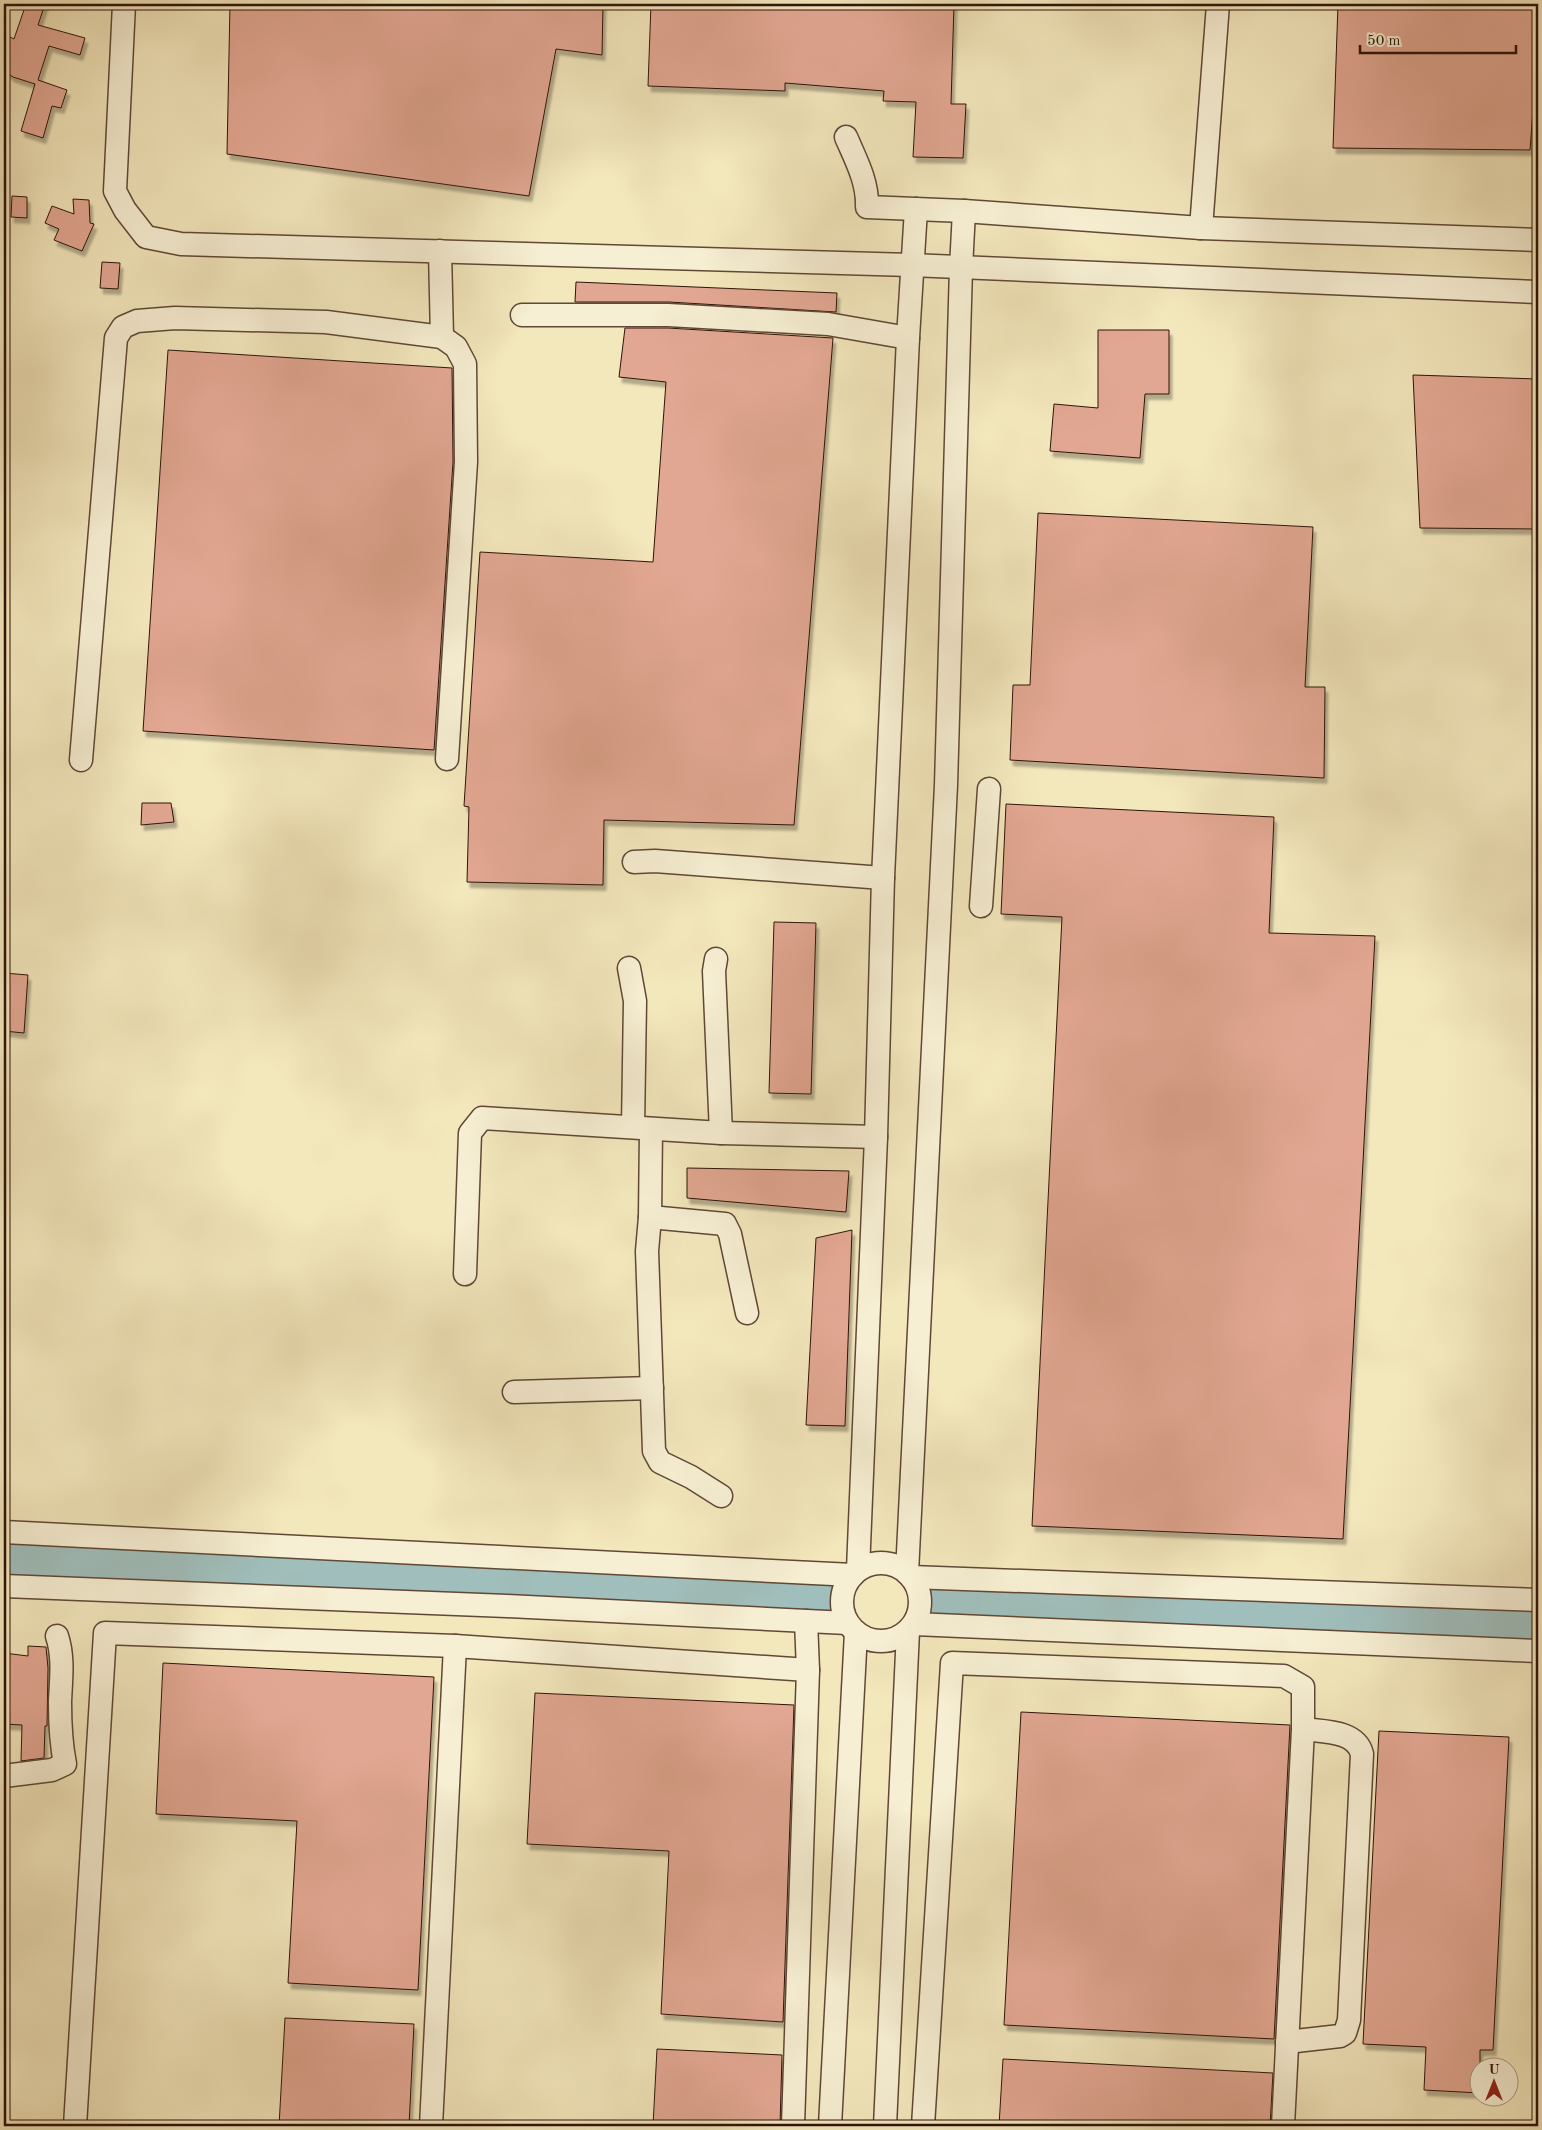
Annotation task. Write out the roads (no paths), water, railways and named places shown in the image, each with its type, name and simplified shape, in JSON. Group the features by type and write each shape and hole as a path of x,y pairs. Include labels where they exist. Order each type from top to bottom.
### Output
{"street":[{"path":"124,4 115,191 125,210 146,237 182,244 911,265 1538,292"},
{"path":"1201,228 1218,4"},
{"path":"846,137 868,192 867,207 964,211 1201,228 1538,240"},
{"path":"916,209 911,265 884,878 876,1137 855,1572 842,1592 843,1613 852,1628 865,1638 887,1641 898,1638 911,1628 1538,1651"},
{"path":"909,1575 946,785 964,211"},
{"path":"440,251 442,337"},
{"path":"522,315 668,316 828,324 908,338"},
{"path":"81,760 116,338 123,328 137,321 175,318 326,322 442,337 456,348 465,364 466,462 447,759"},
{"path":"981,906 990,789"},
{"path":"634,862 655,861 884,878"},
{"path":"716,959 714,971 721,1133"},
{"path":"630,968 635,1001 642,1128 650,1217 647,1251 654,1450 660,1462 691,1477 721,1496"},
{"path":"465,1274 470,1133 475,1124 482,1118 721,1133 876,1137"},
{"path":"650,1217 725,1224 730,1234 747,1313"},
{"path":"514,1392 652,1388"},
{"path":"4,1532 855,1572 877,1563 898,1567 909,1575 920,1595 920,1605 911,1628 885,2126"},
{"path":"909,1575 1538,1600"},
{"path":"4,1586 507,1606 806,1621 852,1628"},
{"path":"793,2126 808,1670 806,1621"},
{"path":"830,2126 852,1628"},
{"path":"75,2126 105,1633 455,1646 808,1670"},
{"path":"4,1776 52,1770 65,1764 62,1750 60,1704 62,1652 56,1636"},
{"path":"431,2126 455,1646"},
{"path":"923,2126 952,1663 1284,1676 1303,1687 1303,1729 1283,2126"},
{"path":"1287,2042 1340,2036 1345,2032 1349,2020 1362,1754 1356,1740 1349,1736 1303,1729"}],"waterway":[{"path":"4,1560 830,1596"},
{"path":"939,1607 1538,1630"}]}
